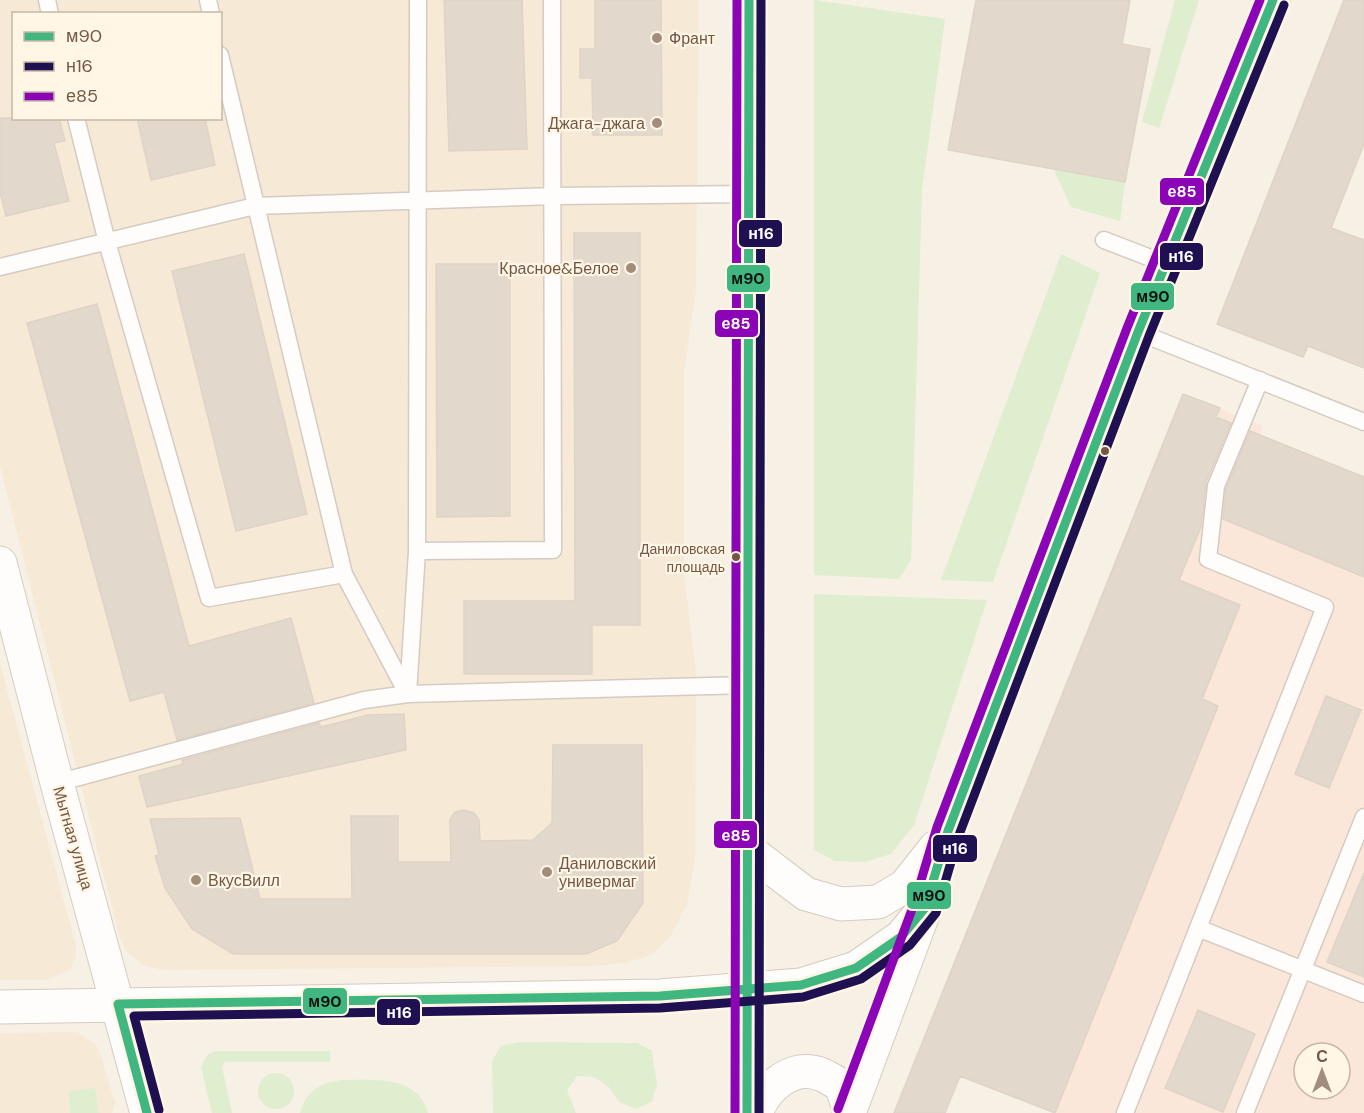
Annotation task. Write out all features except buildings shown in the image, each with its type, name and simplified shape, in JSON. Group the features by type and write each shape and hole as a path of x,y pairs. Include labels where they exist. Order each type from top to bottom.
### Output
{"main road":[{"path":"747,1113 749,0"}],"street":[{"path":"850,1112 925,908 948,831 1138,332 1273,0"},
{"name":"Мытная улица","path":"0,563 147,1113"},
{"path":"747,849 806,894 841,904 878,902 905,886 948,831"},
{"path":"0,1007 534,999 747,991 801,985 855,968 901,937 925,908"},
{"path":"756,1113 761,1101 775,1083 795,1073 818,1073 841,1085 850,1112"}],"lane":[{"path":"408,694 417,552 418,0"},
{"path":"417,552 553,550 552,0"},
{"path":"222,65 344,574 408,694"},
{"path":"76,120 107,242 209,598 344,574"},
{"path":"0,267 255,206 554,196 750,194"},
{"path":"1104,240 1166,264"},
{"path":"1138,332 1364,422"},
{"path":"1125,1113 1325,607 1208,559 1216,486 1260,380"},
{"path":"57,783 364,700 408,694 748,685"},
{"path":"1245,1113 1364,817"},
{"path":"1198,928 1364,994"}],"shaded area":[{"path":"0,0 699,0 696,288 684,374 684,572 696,673 695,857 687,904 671,936 651,955 626,963 592,966 162,970 143,965 126,951 119,935 0,466"},
{"path":"1183,394 1263,426 1260,435 1364,477 1364,1113 1055,1113 1218,706 1080,648"},
{"path":"0,663 76,946 75,959 70,970 45,980 0,980"},
{"path":"77,1032 96,1045 101,1056 115,1103 112,1113 0,1113 0,1033"}],"green space":[{"path":"814,0 945,19 922,190 911,560 899,579 814,575"},
{"path":"1175,0 1199,0 1159,128 1142,122"},
{"path":"1054,170 1125,182 1120,221 1071,207"},
{"path":"1061,254 1100,273 993,582 941,580"},
{"path":"814,594 987,600 914,825 891,854 864,862 835,861 814,850"},
{"path":"519,1042 637,1043 652,1051 657,1085 652,1101 636,1109 619,1102 609,1087 594,1077 577,1076 567,1090 576,1113 493,1113 492,1061 501,1046"},
{"path":"216,1051 330,1051 330,1062 225,1062 222,1067 232,1113 212,1113 201,1067 208,1054"},
{"path":"276,1073 289,1078 294,1091 289,1104 276,1109 263,1104 258,1091 263,1078"},
{"path":"341,1080 380,1080 404,1085 415,1091 423,1100 428,1113 300,1113 306,1099 314,1090 326,1083"},
{"path":"95,1088 99,1113 70,1113 69,1091"}],"transit line":[{"name":"е85","path":"735,1113 737,0"},
{"name":"м90","path":"747,1113 749,0"},
{"name":"н16","path":"759,1113 761,0"},
{"name":"е85","path":"838,1109 914,904 937,827 1127,328 1260,0"},
{"name":"м90","path":"147,1113 118,1004 660,996 801,985 856,968 901,937 925,908 948,831 1138,332 1273,0"},
{"name":"н16","path":"159,1110 134,1016 660,1008 803,997 861,979 910,945 936,913 959,835 1149,336 1284,5"}],"place":[{"name":"Франт","path":"657,38"},
{"name":"Джага-джага","path":"657,123"},
{"name":"Красное&Белое","path":"631,268"},
{"name":"Даниловская площадь","path":"736,557"},
{"name":"Даниловский универмаг","path":"547,872"},
{"name":"ВкусВилл","path":"196,880"}]}
